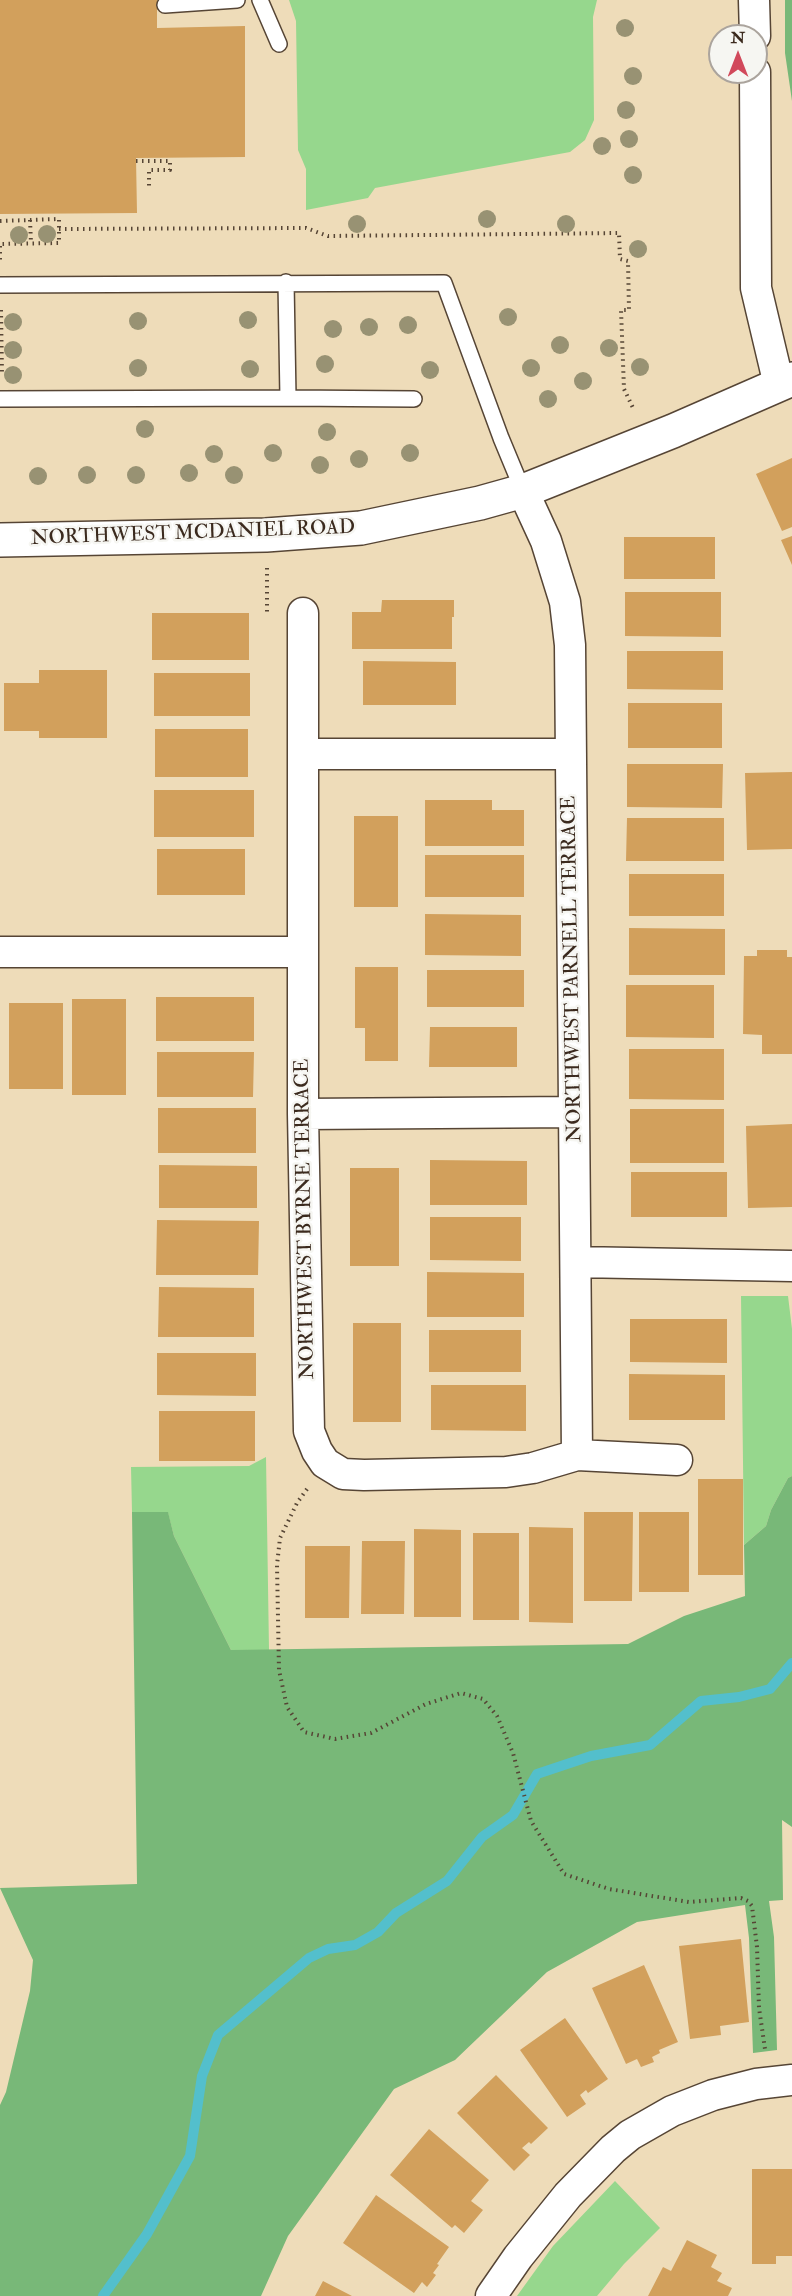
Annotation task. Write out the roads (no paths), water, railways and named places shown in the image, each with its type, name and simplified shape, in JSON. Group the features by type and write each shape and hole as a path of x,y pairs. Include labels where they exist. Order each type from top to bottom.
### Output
{"street":[{"path":"754,0 754,24"},
{"path":"755,84 756,288 785,382"},
{"name":"NORTHWEST MCDANIEL ROAD","path":"0,540 147,538 361,528 480,503 523,490 684,426 785,382"},
{"name":"NORTHWEST PARNELL TERRACE","path":"523,490 546,542 565,602 570,645 577,1455"},
{"name":"NORTHWEST BYRNE TERRACE","path":"303,614 303,1114 309,1431 317,1451 326,1463 343,1474 506,1472 533,1468 577,1455"},
{"path":"303,754 571,754"},
{"path":"0,952 302,952"},
{"path":"303,1114 574,1112"},
{"path":"576,1262 792,1266"},
{"path":"577,1455 677,1460"},
{"path":"491,2296 518,2257 568,2195 630,2135 672,2111 713,2095 781,2081"}],"lane":[{"path":"165,5 237,0"},
{"path":"260,0 279,44"},
{"path":"286,282 288,398"},
{"path":"0,285 444,283 523,490"},
{"path":"0,399 414,399"}],"waterway":[{"path":"103,2296 147,2234 190,2156 202,2076 218,2035 309,1958 328,1949 355,1945 378,1932 396,1913 447,1881 482,1837 513,1815 537,1774 591,1756 650,1745 701,1701 739,1697 770,1689 792,1663"}]}
